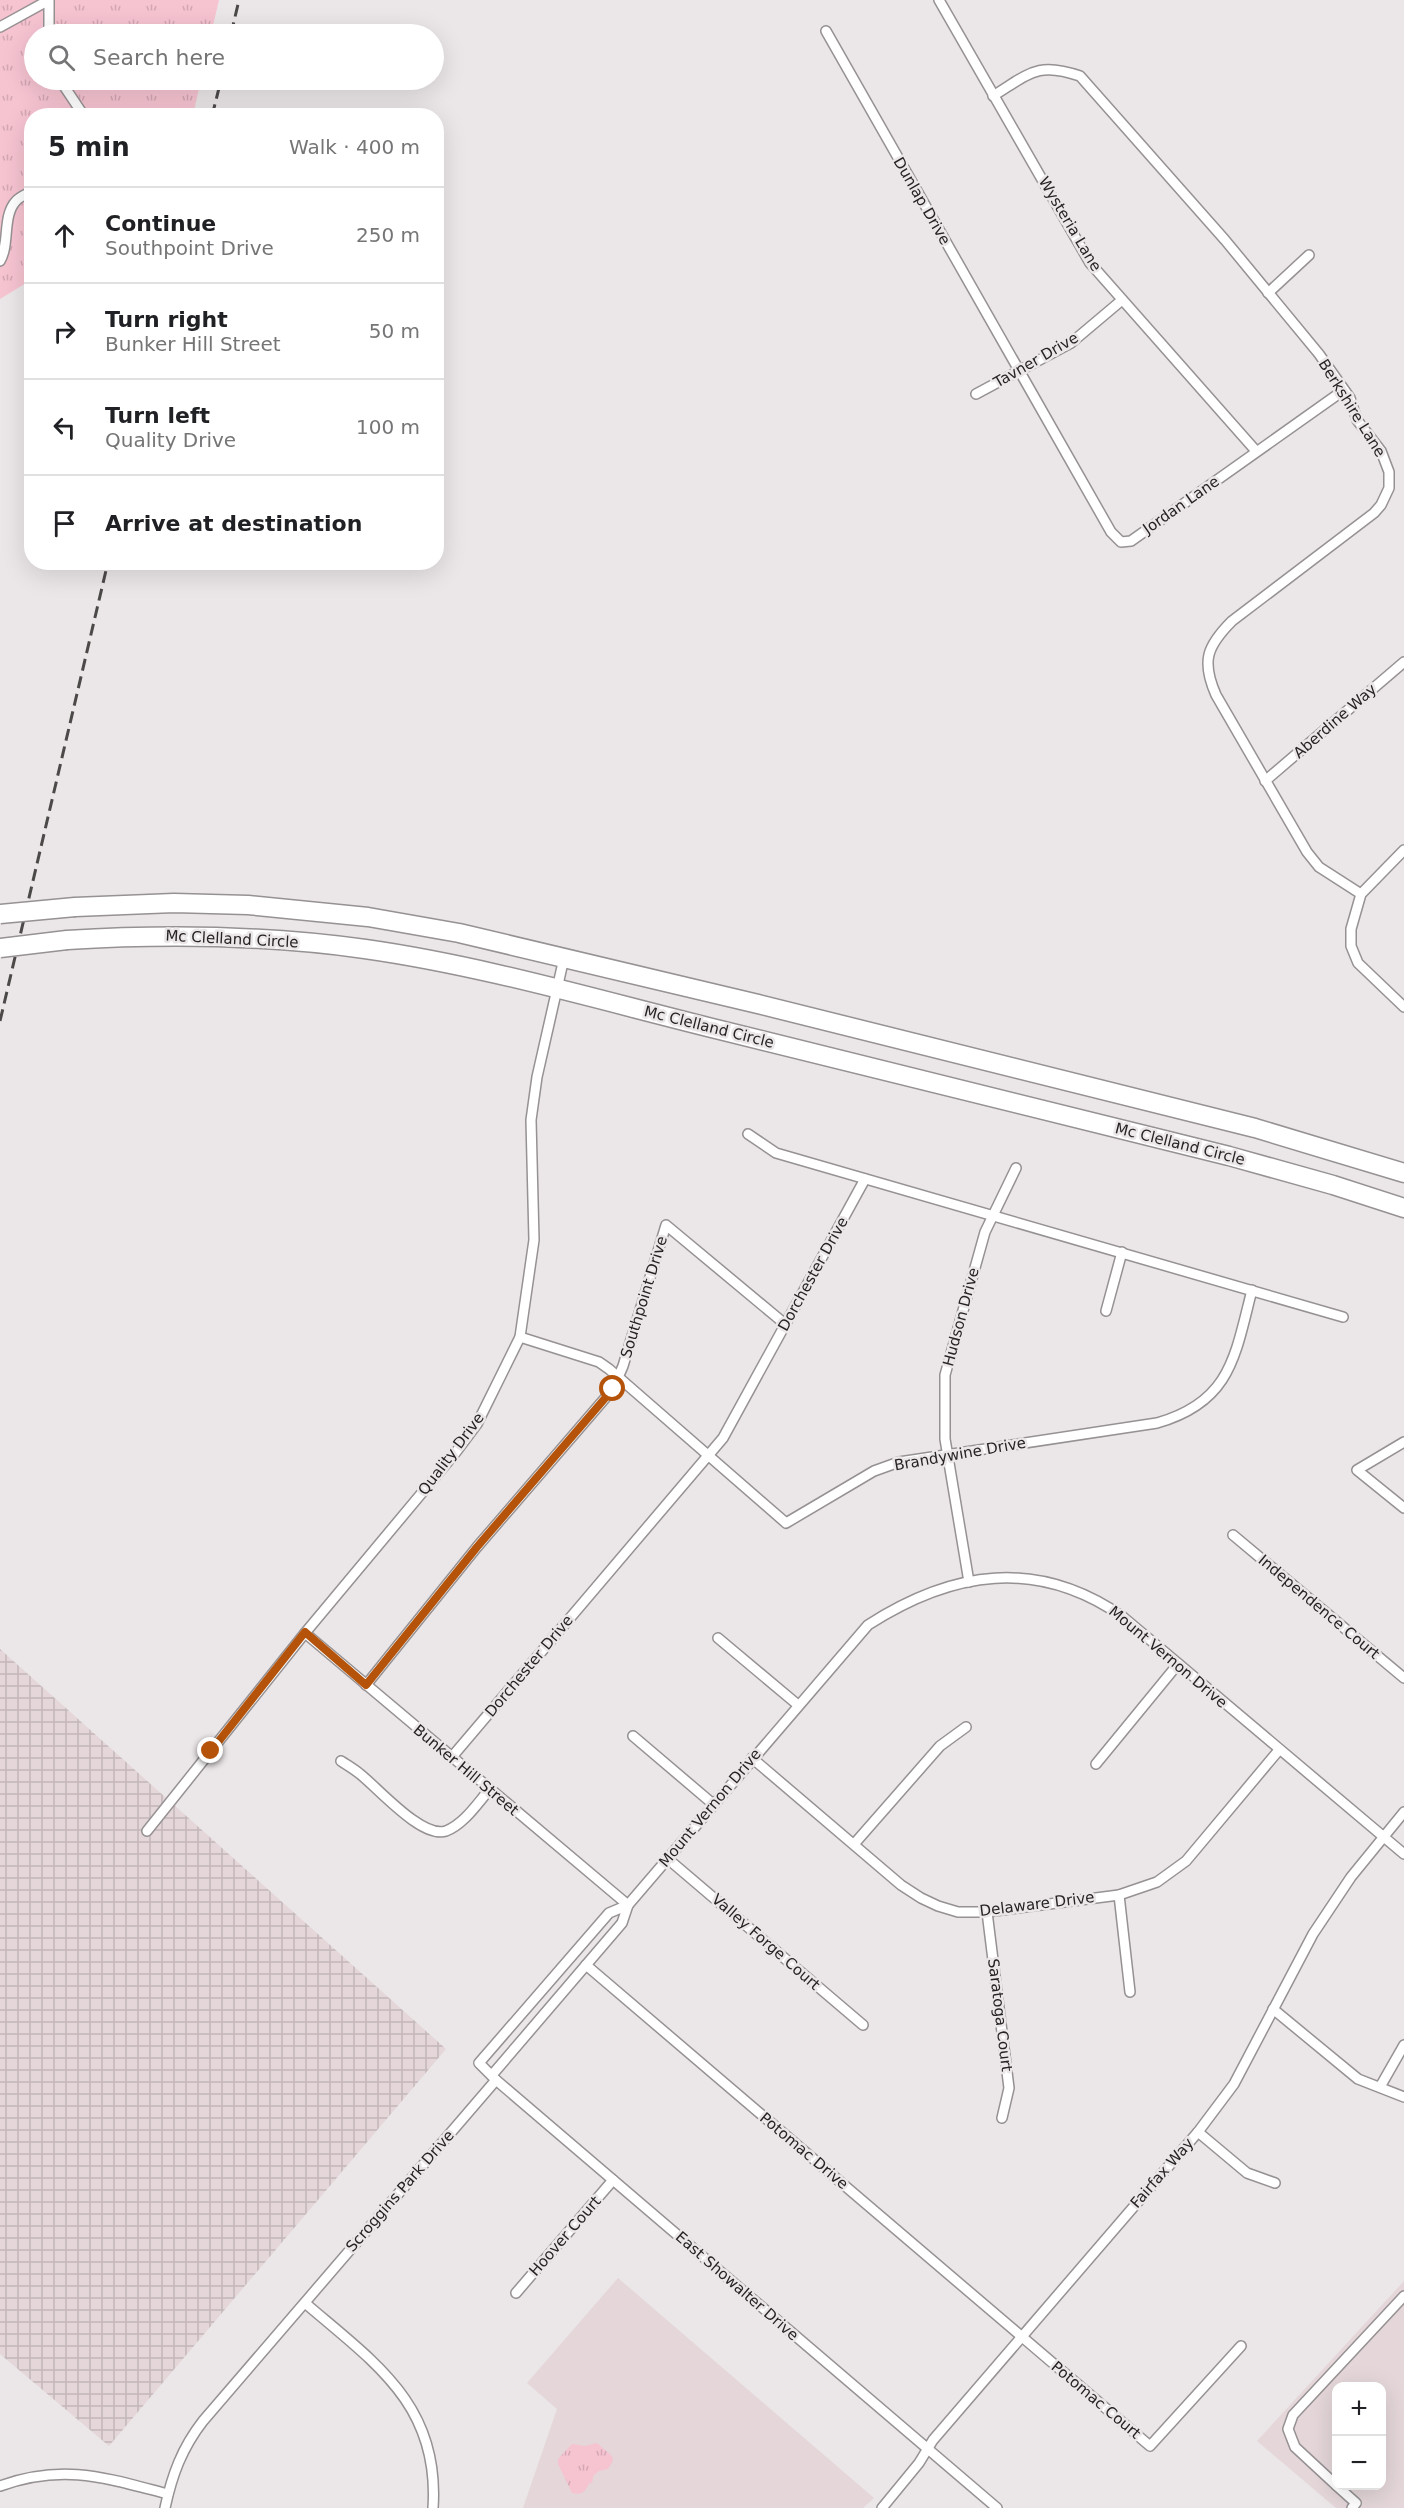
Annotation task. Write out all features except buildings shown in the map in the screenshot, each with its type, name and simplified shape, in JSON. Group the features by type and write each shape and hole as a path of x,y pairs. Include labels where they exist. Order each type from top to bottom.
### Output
{"highway":[{"path":"0,915 75,907 185,903 248,905 319,911 459,933 1255,1128 1404,1173"},
{"name":"Mc Clelland Circle","path":"0,948 68,940 136,936 205,936 292,941 412,957 556,989 1229,1156 1323,1182 1404,1208"}],"street":[{"path":"0,27 49,0 49,24"},
{"name":"Wysteria Lane","path":"939,0 1090,263 1256,451"},
{"name":"Dunlap Drive","path":"826,31 1019,371"},
{"name":"Berkshire Lane","path":"993,96 1026,75 1044,68 1080,76 1225,240 1318,354 1350,398 1357,420 1388,464 1390,480 1386,496 1365,520 1232,621 1217,635 1208,653 1208,673 1211,684 1313,860 1333,878 1361,894"},
{"path":"67,90 79,108"},
{"path":"0,261 4,254 11,210 16,201 24,196"},
{"path":"1268,293 1309,255"},
{"name":"Tavner Drive","path":"976,394 1071,343 1122,300"},
{"name":"Jordan Lane","path":"1019,371 1111,532 1122,542 1131,541 1344,390"},
{"name":"Aberdine Way","path":"1265,780 1404,662"},
{"path":"1404,850 1361,894 1351,929 1351,946 1358,963 1404,1007"},
{"name":"Quality Drive","path":"147,1831 305,1632 456,1452 477,1424 520,1337 534,1240 531,1120 537,1077 564,958"},
{"path":"748,1134 776,1153 1343,1317"},
{"name":"Hudson Drive","path":"969,1582 945,1438 945,1375 985,1232 1016,1168"},
{"name":"Dorchester Drive","path":"451,1758 723,1438 865,1179"},
{"name":"Southpoint Drive","path":"366,1685 477,1547 613,1389 666,1225 785,1324"},
{"path":"1106,1311 1122,1252"},
{"name":"Brandywine Drive","path":"520,1337 599,1362 709,1454 786,1523 874,1471 898,1462 1157,1423 1178,1417 1207,1400 1226,1375 1238,1346 1252,1290"},
{"path":"1404,1442 1357,1470 1404,1508"},
{"name":"Independence Court","path":"1233,1535 1404,1678"},
{"name":"Mount Vernon Drive","path":"494,2078 622,1923 628,1905 868,1625 914,1598 935,1590 969,1582 1006,1579 1039,1581 1063,1586 1101,1602 1123,1617 1404,1854"},
{"name":"Bunker Hill Street","path":"305,1632 451,1758 628,1905"},
{"path":"718,1638 798,1705"},
{"path":"1096,1764 1178,1664"},
{"path":"855,1844 940,1746 966,1727"},
{"path":"633,1736 713,1804"},
{"name":"Delaware Drive","path":"752,1758 901,1885 921,1898 958,1912 987,1912 1119,1895 1157,1882 1186,1861 1279,1750"},
{"path":"341,1761 358,1772 413,1820 434,1831 447,1831 463,1820 489,1790"},
{"name":"Fairfax Way","path":"882,2508 920,2463 927,2449 1198,2132 1234,2084 1313,1934 1351,1877 1404,1812"},
{"name":"Valley Forge Court","path":"668,1858 863,2025"},
{"path":"1119,1895 1130,1992"},
{"name":"Mount Vernon Drive","path":"479,2062 609,1913 628,1905"},
{"name":"Saratoga Court","path":"987,1912 1009,2088 1002,2118"},
{"name":"Potomac Drive","path":"586,1965 1021,2337"},
{"path":"1274,2009 1358,2079 1404,2097"},
{"path":"1380,2087 1404,2045"},
{"name":"East Showalter Drive","path":"479,2062 494,2078 996,2508"},
{"name":"Scroggins Park Drive","path":"165,2508 176,2465 187,2442 494,2078"},
{"path":"1198,2132 1247,2173 1275,2183"},
{"name":"Hoover Court","path":"516,2293 613,2180"},
{"path":"1332,2480 1295,2447 1287,2429 1293,2415 1404,2296"},
{"path":"305,2303 372,2360 409,2403 418,2420 431,2457 433,2508"},
{"name":"Potomac Court","path":"1021,2337 1150,2446 1241,2346"},
{"path":"0,2486 46,2474 72,2473 97,2476 168,2494"},
{"path":"1342,2490 1356,2503 1352,2508"}],"shaded area":[{"path":"0,1649 446,2049 109,2446 0,2354"},
{"path":"618,2278 874,2498 863,2508 523,2508 557,2409 527,2383"},
{"path":"1404,2281 1404,2508 1336,2508 1257,2441"}],"green space":[{"path":"0,0 219,0 213,24 24,24 24,90 199,90 195,108 24,108 24,284 0,299"},
{"path":"597,2443 612,2456 613,2461 608,2469 599,2471 593,2476 592,2484 590,2482 583,2492 572,2493 558,2464 558,2459 572,2444 585,2446"}],"railway":[{"path":"233,24 239,0"},
{"path":"214,108 218,90"},
{"path":"0,1021 106,570"}],"route":[{"path":"211,1751 305,1632 366,1685 477,1547 613,1389"}]}
